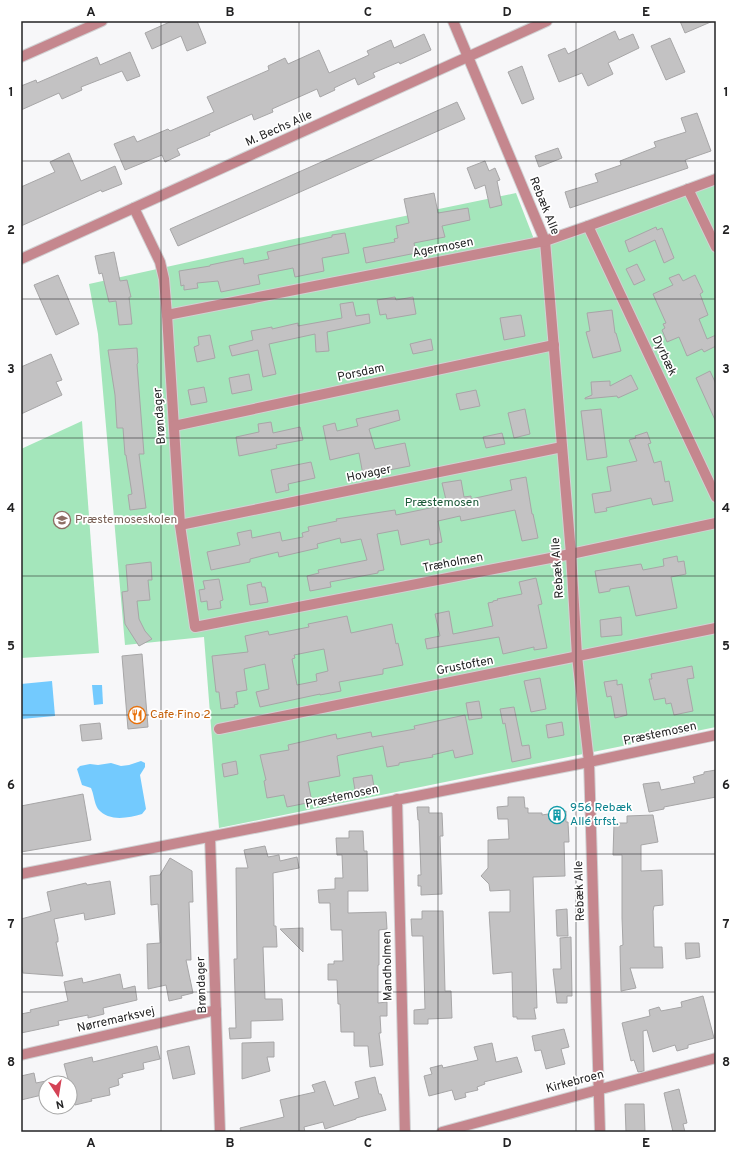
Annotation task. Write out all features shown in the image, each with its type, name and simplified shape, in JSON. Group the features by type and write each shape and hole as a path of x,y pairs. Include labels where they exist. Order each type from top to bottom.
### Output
{"street":[{"path":"21,57 102,21"},
{"name":"Rebæk Alle","path":"453,21 545,241 571,554 577,656 589,762 600,1132"},
{"name":"M. Bechs Alle","path":"21,259 547,21"},
{"name":"Agermosen","path":"167,315 545,241 716,179"},
{"path":"688,189 716,247"},
{"name":"Brøndager","path":"134,208 160,262 164,279 180,525 195,627"},
{"name":"Dyrbæk","path":"588,226 716,497"},
{"name":"Porsdam","path":"174,426 554,345"},
{"name":"Hovager","path":"180,525 562,447"},
{"name":"Træholmen","path":"195,627 571,554 716,523"},
{"name":"Grustoften","path":"219,729 716,628"},
{"name":"Præstemosen","path":"21,874 589,762 716,735"},
{"name":"Mandholmen","path":"396,799 405,1132"},
{"name":"Brøndager","path":"210,837 220,1132"},
{"name":"Nørremarksvej","path":"21,1055 216,1010"},
{"name":"Kirkebroen","path":"442,1132 716,1058"}],"green space":[{"name":"Præstemosen","path":"716,184 716,727 219,828 204,637 125,645 98,334 89,284 289,240 516,193 537,247"},
{"path":"82,421 99,653 21,658 21,449"}],"water":[{"path":"52,681 55,716 21,719 21,684"},
{"path":"92,685 102,685 103,704 94,705"},
{"path":"141,761 145,763 145,767 140,775 146,809 142,814 125,818 108,816 102,813 97,807 91,788 82,785 77,769 80,766 90,764 98,765 111,763 121,766"}],"building":[{"path":"172,21 197,21 206,43 187,51 181,36 152,49 145,33"},
{"path":"680,21 713,21 685,33"},
{"path":"615,31 619,40 633,34 639,48 608,63 613,74 588,86 582,73 559,82 548,55 565,48 568,54"},
{"path":"424,34 431,50 400,64 399,62 373,73 375,77 358,85 355,78 334,88 335,90 320,97 317,89 272,109 273,112 254,120 252,114 209,133 210,135 177,149 180,155 165,162 162,155 125,170 114,144 134,136 137,142 168,129 170,131 214,112 207,97 269,70 268,66 285,58 288,64 319,50 329,73 369,55 367,51 391,40 394,48"},
{"path":"670,38 685,72 666,80 651,46"},
{"path":"130,52 140,76 127,81 122,71 81,87 82,90 62,99 59,93 21,110 21,86 36,80 37,83 97,57 100,65"},
{"path":"522,66 534,99 522,104 508,72"},
{"path":"457,102 465,119 178,246 170,229"},
{"path":"697,113 711,151 685,160 688,168 570,208 565,192 598,182 595,174 621,165 620,161 656,147 654,142 686,132 681,118"},
{"path":"558,148 562,158 539,167 535,156"},
{"path":"69,153 81,181 115,166 122,184 102,192 101,190 21,226 21,187 55,172 50,162"},
{"path":"485,161 489,171 495,168 500,180 497,181 502,205 490,208 485,185 475,189 467,168"},
{"path":"434,193 438,213 468,208 470,220 442,226 445,237 414,243 416,253 366,263 363,248 395,242 394,239 398,238 396,226 409,223 404,199"},
{"path":"656,227 657,230 662,228 674,258 664,263 655,240 629,252 625,241"},
{"path":"345,233 349,253 322,258 324,271 295,277 293,268 258,275 260,284 221,292 218,281 197,283 198,288 184,290 184,285 181,286 179,271 210,266 243,258 244,264 269,259 267,252"},
{"path":"114,252 120,281 127,280 131,297 129,297 132,324 119,325 116,301 109,302 102,273 99,274 95,256"},
{"path":"637,264 645,280 634,285 626,269"},
{"path":"679,274 683,281 695,275 703,292 700,294 708,315 699,319 707,339 716,335 716,346 704,352 702,349 687,356 679,337 667,342 662,330 665,328 663,324 666,323 653,294 673,285 669,278"},
{"path":"58,275 79,324 56,335 34,285"},
{"path":"395,297 396,300 413,297 416,314 387,319 386,314 380,315 377,300"},
{"path":"353,302 356,316 369,314 370,323 327,332 329,351 316,352 315,334 269,344 276,374 263,377 258,350 232,356 229,346 253,340 251,331 272,327 272,329 298,323 298,326 342,318 340,304"},
{"path":"612,310 615,333 621,351 593,358 586,332 590,331 587,313"},
{"path":"521,315 525,336 504,340 500,318"},
{"path":"210,335 215,358 197,362 194,347 199,345 198,337"},
{"path":"431,339 433,350 413,354 410,344"},
{"path":"137,348 144,454 139,454 146,508 130,510 128,495 132,494 125,455 123,428 117,428 115,395 108,350"},
{"path":"51,354 62,380 56,382 62,395 21,414 21,367"},
{"path":"710,371 716,384 716,422 696,378"},
{"path":"249,374 252,390 232,394 229,378"},
{"path":"631,375 638,389 618,398 617,396 585,399 592,395 591,382 610,381 610,386"},
{"path":"204,387 207,402 191,405 188,390"},
{"path":"476,390 480,406 460,410 456,394"},
{"path":"525,409 530,434 514,438 508,413"},
{"path":"601,409 607,457 587,460 581,411"},
{"path":"398,410 400,420 369,429 375,449 405,443 410,466 363,475 359,453 330,460 323,426 335,423 337,431 358,426 356,419"},
{"path":"271,422 273,433 300,427 303,440 276,445 277,448 239,456 236,437 259,432 258,424"},
{"path":"647,432 651,443 648,444 654,463 661,461 665,482 669,481 673,501 653,505 651,498 606,508 607,511 595,513 592,494 611,491 607,467 637,461 629,440 636,438 635,436"},
{"path":"502,433 505,444 486,448 483,437"},
{"path":"311,462 315,478 288,484 289,490 276,493 271,470"},
{"path":"526,477 532,514 538,538 522,541 515,510 461,521 460,516 438,521 442,542 430,545 429,539 401,545 398,530 377,534 384,570 378,571 378,573 330,582 331,587 310,591 307,576 319,573 318,570 367,560 361,539 341,543 340,538 317,544 318,548 279,557 278,552 250,559 250,562 211,570 207,552 240,545 237,533 251,530 252,538 280,532 282,541 303,537 302,533 309,531 308,527 337,521 336,519 395,510 396,515 435,507 434,503 446,500 442,483 461,480 464,497 471,496 471,499 512,490 510,480"},
{"path":"677,556 678,562 684,561 686,574 671,577 677,608 636,616 629,586 610,589 610,591 599,593 595,571 641,564 643,570 664,566 663,559"},
{"path":"151,562 152,580 148,580 150,600 137,601 139,619 145,631 152,639 139,646 125,624 122,592 128,591 126,565"},
{"path":"536,578 542,604 538,605 547,648 534,650 534,647 503,654 499,637 427,649 425,639 440,636 435,614 449,611 453,634 493,626 488,603 498,600 497,599 522,594 519,582"},
{"path":"219,579 223,600 220,601 221,608 208,610 207,601 201,602 199,590 205,589 203,581"},
{"path":"261,582 262,587 265,587 268,602 250,605 247,585"},
{"path":"347,616 351,633 392,624 396,644 398,643 403,665 383,669 383,674 339,682 341,691 260,707 256,692 269,689 265,664 244,669 247,690 236,692 238,704 234,705 235,707 221,709 219,692 216,692 212,656 248,652 245,636 268,631 269,635 309,627 308,624","holes":["324,649 328,671 316,674 317,681 297,685 292,659 295,658 294,655"]},
{"path":"621,617 622,635 601,637 600,620"},
{"path":"142,654 148,727 128,729 122,656"},
{"path":"692,666 694,678 687,679 693,711 674,715 671,703 666,704 665,698 654,700 649,679 652,679 651,674"},
{"path":"540,678 546,709 531,712 524,681"},
{"path":"617,680 617,685 622,684 627,715 615,718 611,696 607,697 604,682"},
{"path":"479,701 482,718 469,720 466,703"},
{"path":"514,707 522,746 529,745 531,758 512,762 505,723 503,724 500,709"},
{"path":"465,715 473,754 455,758 453,750 432,755 433,757 399,763 399,765 387,767 383,746 340,755 337,756 340,776 308,782 312,802 287,807 284,795 267,798 264,781 266,780 260,755 289,750 288,745 336,734 337,739 371,732 372,737 415,729 414,726"},
{"path":"562,722 564,735 548,738 546,725"},
{"path":"100,723 102,739 82,741 80,725"},
{"path":"236,761 238,774 224,777 222,764"},
{"path":"716,770 716,797 664,807 664,809 649,812 643,784 659,782 661,790 695,783 693,777 704,774 704,772"},
{"path":"372,775 374,787 355,790 353,778"},
{"path":"83,794 91,840 21,852 21,806"},
{"path":"508,797 524,797 525,808 528,808 528,813 542,813 542,815 566,811 566,822 568,822 569,842 564,842 565,876 533,877 537,1008 534,1008 536,1019 517,1019 517,1017 513,1017 512,972 493,974 489,912 510,912 510,890 490,891 489,884 481,876 488,868 488,840 509,839 508,819 498,819 497,807 508,806"},
{"path":"417,807 429,807 429,813 442,813 443,836 440,836 442,894 421,895 421,886 418,886 418,875 421,875 419,820"},
{"path":"653,815 658,842 641,845 641,871 662,870 663,905 654,906 653,911 654,947 662,947 663,968 630,968 636,988 621,991 620,946 623,945 622,855 613,855 614,823 627,823 627,816"},
{"path":"349,831 363,831 364,851 367,851 368,891 348,891 348,913 386,912 387,929 379,930 378,965 378,1003 387,1002 387,1016 380,1016 381,1033 379,1033 383,1065 370,1067 368,1046 354,1046 354,1032 341,1032 337,980 328,980 328,964 334,964 334,961 343,961 342,930 331,930 330,903 319,903 318,890 335,889 335,878 343,878 342,855 337,855 336,838 349,838"},
{"path":"265,846 268,857 279,855 280,861 297,857 299,868 273,873 274,926 276,926 277,947 263,947 265,999 282,999 283,1020 251,1021 251,1038 230,1039 229,1028 236,1028 234,959 237,959 236,868 248,868 244,850"},
{"path":"170,858 192,871 193,902 189,902 191,960 186,960 193,993 181,996 182,998 169,1001 166,985 148,989 147,944 160,943 158,904 151,905 150,876 160,875"},
{"path":"110,881 115,914 85,920 84,913 54,919 58,938 58,942 56,942 63,976 23,973 21,964 21,919 51,911 47,892 86,883 87,885"},
{"path":"567,909 568,936 557,936 556,910"},
{"path":"422,911 443,911 445,991 451,991 452,1018 428,1019 428,1024 414,1024 414,1010 425,1009 423,936 412,936 411,919 422,919"},
{"path":"303,928 303,952 280,929"},
{"path":"571,937 572,996 567,996 567,1003 557,1003 553,969 561,969 560,938"},
{"path":"685,943 699,943 700,957 686,959"},
{"path":"120,974 123,989 135,986 137,1000 103,1008 104,1014 88,1018 88,1015 58,1021 59,1025 21,1033 21,1014 31,1012 30,1010 68,1001 64,982 82,978 83,983"},
{"path":"703,996 714,1038 688,1045 688,1048 677,1051 675,1045 653,1052 647,1030 643,1031 644,1071 638,1072 634,1060 631,1061 622,1023 650,1016 649,1010 659,1007 661,1011 682,1007 681,1002"},
{"path":"564,1029 569,1047 561,1049 565,1064 546,1069 541,1050 535,1051 532,1036"},
{"path":"274,1042 274,1057 267,1057 270,1071 242,1079 242,1043"},
{"path":"492,1043 496,1062 517,1057 522,1072 484,1082 485,1084 477,1087 478,1090 465,1093 466,1097 455,1100 452,1090 429,1096 424,1076 432,1074 430,1068 442,1065 443,1068 478,1060 474,1047"},
{"path":"157,1046 160,1059 143,1063 144,1069 122,1074 123,1077 118,1079 119,1085 109,1088 110,1095 91,1099 92,1101 78,1104 78,1075 67,1075 64,1064 92,1057 93,1062"},
{"path":"189,1046 195,1074 173,1079 167,1051"},
{"path":"34,1073 36,1083 38,1083 38,1096 21,1100 21,1076"},
{"path":"375,1077 379,1094 381,1094 386,1110 356,1118 325,1129 323,1122 304,1127 305,1132 241,1132 240,1128 284,1117 280,1100 315,1092 312,1085 325,1081 334,1106 359,1098 355,1082"},
{"path":"679,1089 687,1123 683,1124 685,1132 673,1132 664,1093"},
{"path":"625,1104 644,1104 645,1132 626,1132"}],"place":[{"name":"Præstemoseskolen","path":"62,520"},
{"name":"Cafe Fino 2","path":"137,715"},
{"name":"956 Rebæk Allé trfst.","path":"557,815"}]}
